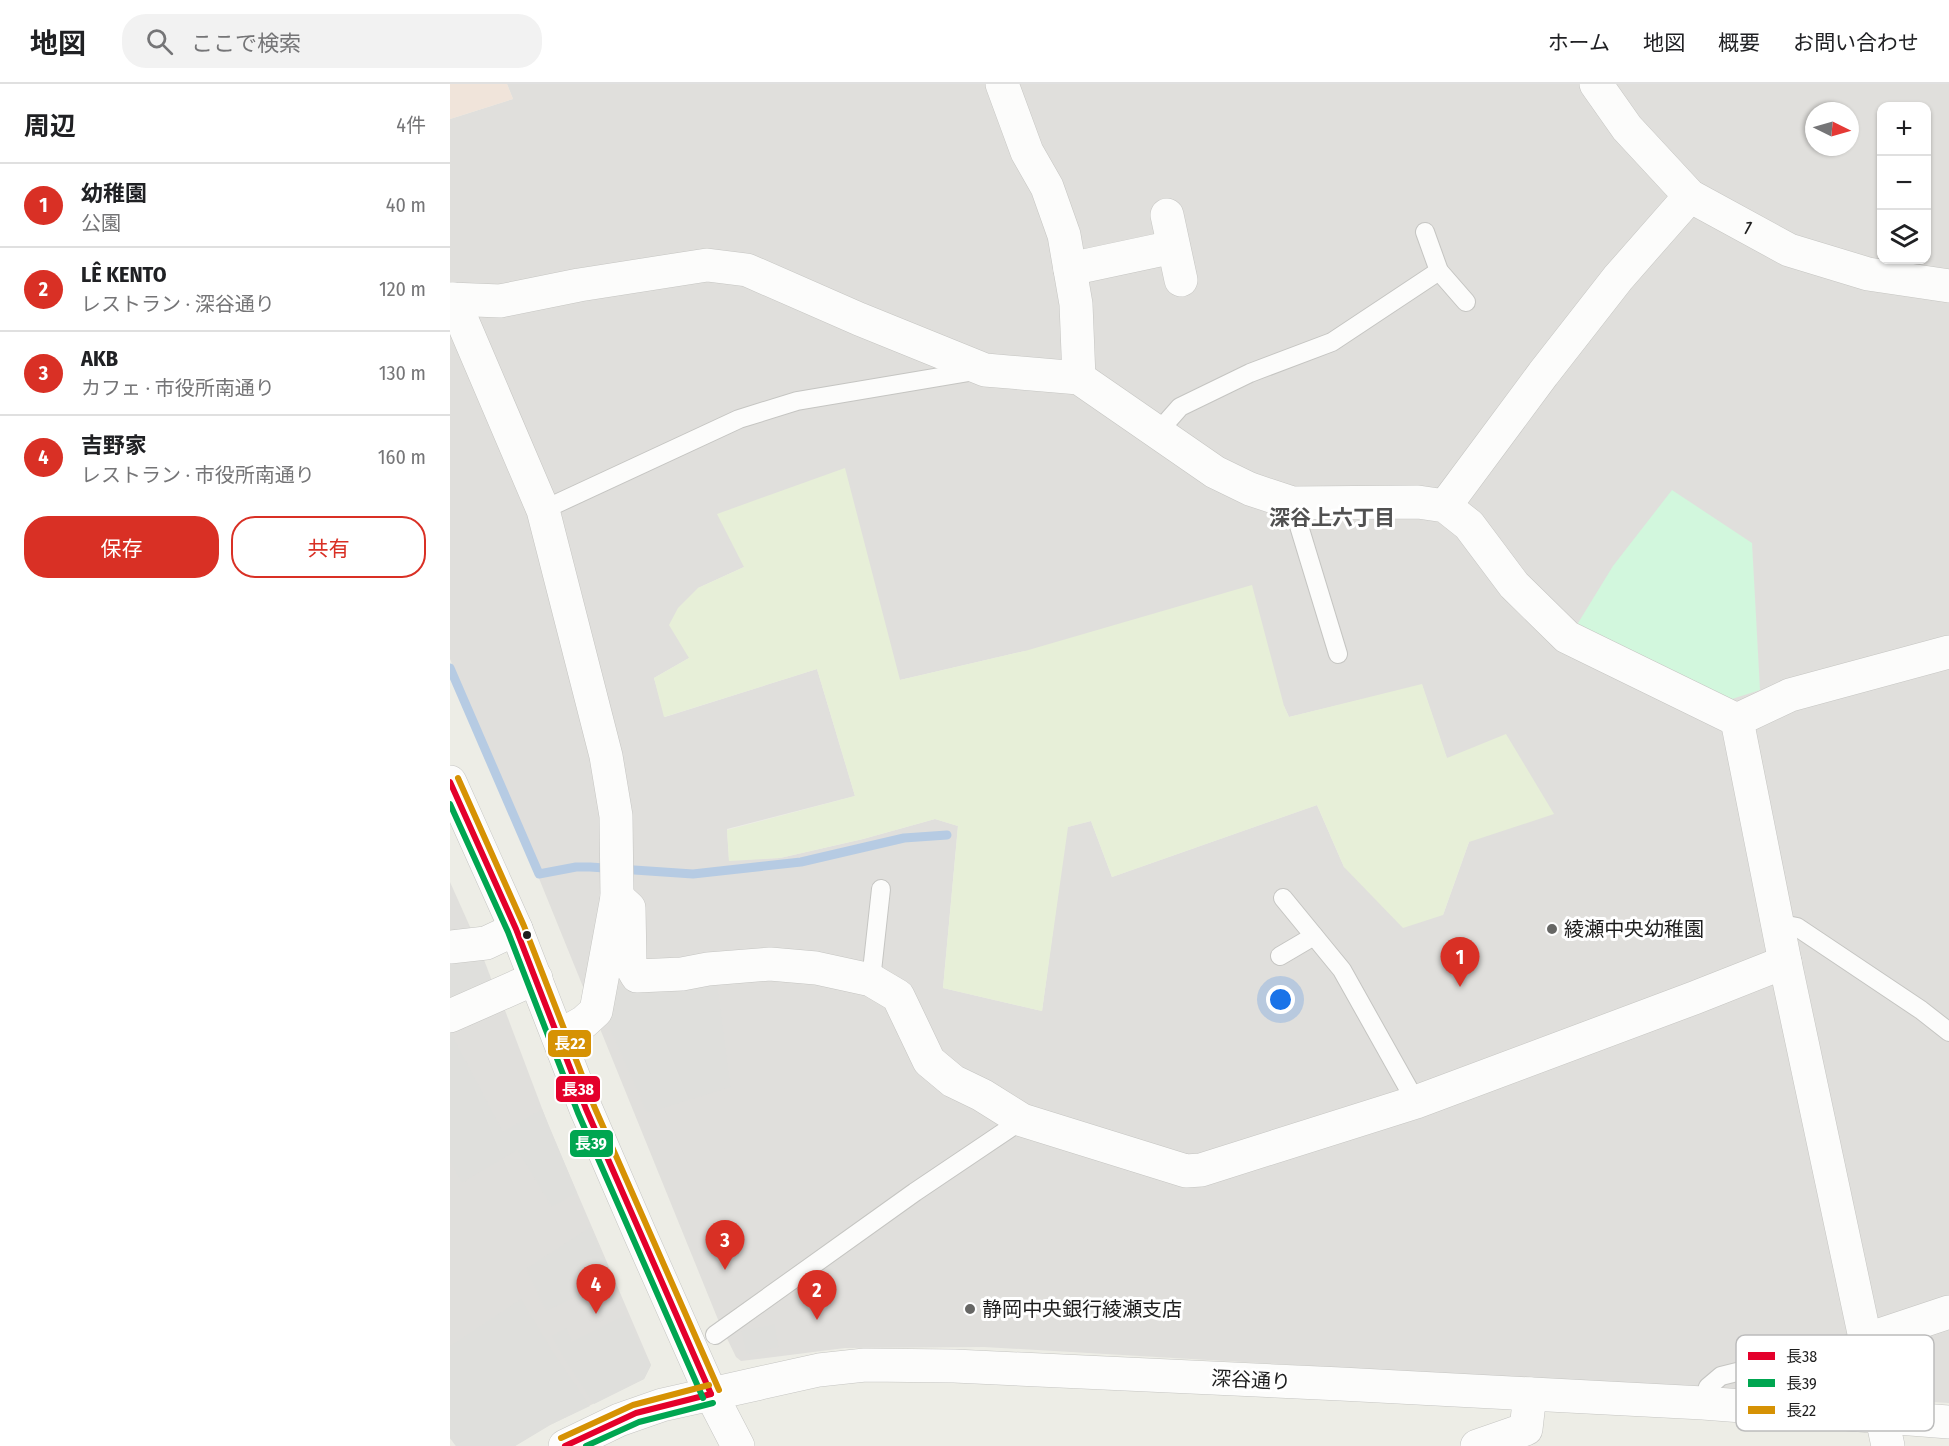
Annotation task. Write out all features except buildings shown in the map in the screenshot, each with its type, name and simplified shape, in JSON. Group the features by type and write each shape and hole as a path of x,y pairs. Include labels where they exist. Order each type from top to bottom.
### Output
{"street":[{"path":"1002,84 1027,152 1047,187 1064,235 1076,304 1079,378"},
{"name":"1","path":"1596,84 1627,128 1690,196 1789,250 1868,274 1949,286"},
{"path":"1445,507 1543,374 1618,278 1690,196"},
{"path":"1167,215 1180,280"},
{"path":"1070,269 1173,247"},
{"path":"559,1035 584,1022 596,1011 617,897 616,816 606,756 543,510 451,299 500,301 579,285 707,265 747,270 985,370 1079,378 1215,472 1250,489 1292,503 1418,502 1445,507 1469,525 1514,585 1567,637 1737,720"},
{"path":"1737,720 1790,695 1949,652"},
{"path":"1737,720 1785,962 1864,1335"},
{"path":"450,782 516,929 586,1109 711,1394 738,1446"},
{"path":"617,897 629,908 630,964 637,976 682,974 708,969 770,964 816,968 871,980 897,996 929,1061 953,1081 982,1095 1022,1120 1186,1171 1201,1170 1416,1102 1785,962"},
{"path":"450,947 486,943 516,929"},
{"path":"450,1016 536,978"},
{"path":"1880,1335 1949,1312"},
{"name":"深谷通り","path":"565,1446 636,1413 662,1405 819,1370 865,1365 965,1367 1530,1394 1703,1403 1736,1408"},
{"path":"1477,1446 1526,1429 1530,1394"},
{"name":"深谷通り","path":"1934,1424 1949,1422"}],"lane":[{"path":"1425,232 1439,272 1466,302"},
{"path":"1157,433 1180,407 1250,373 1332,342 1439,272"},
{"path":"543,510 739,419 798,401 985,370"},
{"path":"1292,503 1338,654"},
{"path":"871,980 881,889"},
{"path":"1283,898 1342,970 1416,1102"},
{"path":"1777,923 1797,927 1921,1010 1949,1032"},
{"path":"1280,956 1314,936"},
{"path":"715,1335 915,1192 1022,1120"},
{"path":"1703,1403 1708,1388 1721,1376 1736,1372"}],"shaded area":[{"path":"450,84 507,84 513,99 450,119"},
{"path":"507,84 1949,84 1949,1403 1934,1402 1934,1335 1736,1335 1736,1391 984,1347 845,1348 741,1361 736,1357 719,1322 450,659 450,119 513,99","holes":["744,567 900,680 1025,651 1284,706 1289,717 1422,685 1447,759 1469,842 1443,915 1344,867 1317,805 1112,877 1091,821 1067,827 1042,1011 943,988 958,826 935,819 863,839 780,858 729,860 727,829 855,796 817,669 665,717 654,678 689,658 698,588"]},
{"path":"450,882 475,938 450,940"},
{"path":"481,952 494,986 450,1006 450,955"},
{"path":"717,980 731,1087 647,1113 608,1024 614,987"},
{"path":"503,1005 549,1127 651,1365 644,1379 550,1425 515,1446 456,1446 450,1438 450,1027"},
{"path":"450,1031 503,1132 542,1109 577,1193 552,1207 517,1150 462,1183 450,1162"},
{"path":"591,1227 613,1279 546,1311 526,1269"},
{"path":"521,1299 590,1406 550,1425 515,1446 456,1446 450,1438 450,1346"},
{"path":"626,1315 651,1365 644,1379 594,1404 552,1336 566,1328 572,1342"},
{"path":"775,1324 779,1347 746,1354 741,1331"}],"green space":[{"path":"845,468 900,680 1025,651 1252,585 1284,706 1289,717 1422,684 1447,758 1506,734 1554,814 1469,842 1443,915 1403,928 1344,867 1317,805 1112,877 1091,821 1068,827 1042,1011 943,988 958,826 935,819 863,839 780,858 729,861 727,830 855,796 817,669 664,717 654,678 689,658 669,625 678,608 698,588 744,567 717,514"},
{"path":"1672,490 1752,543 1760,690 1732,699 1720,698 1575,628 1613,566"}],"waterway":[{"path":"450,668 539,874 576,867 693,874 801,862 904,838 947,835"}],"transit line":[{"name":"長22","path":"458,778 524,926 594,1106 719,1390"},
{"name":"長38","path":"450,782 516,929 586,1109 711,1394"},
{"name":"長39","path":"450,804 508,932 578,1113 703,1398"},
{"name":"長22","path":"561,1438 633,1405 709,1385"},
{"name":"長38","path":"565,1446 636,1413 711,1394"},
{"name":"長39","path":"586,1446 639,1422 713,1403"}],"place":[{"name":"綾瀬中央幼稚園","path":"1552,929"},
{"name":"幼稚園","path":"1460,987"},
{"name":"AKB","path":"725,1270"},
{"name":"静岡中央銀行綾瀬支店","path":"970,1309"},
{"name":"吉野家","path":"596,1314"},
{"name":"LÊ KENTO","path":"817,1320"}],"district":[{"name":"深谷上六丁目","path":"1332,518"}]}
